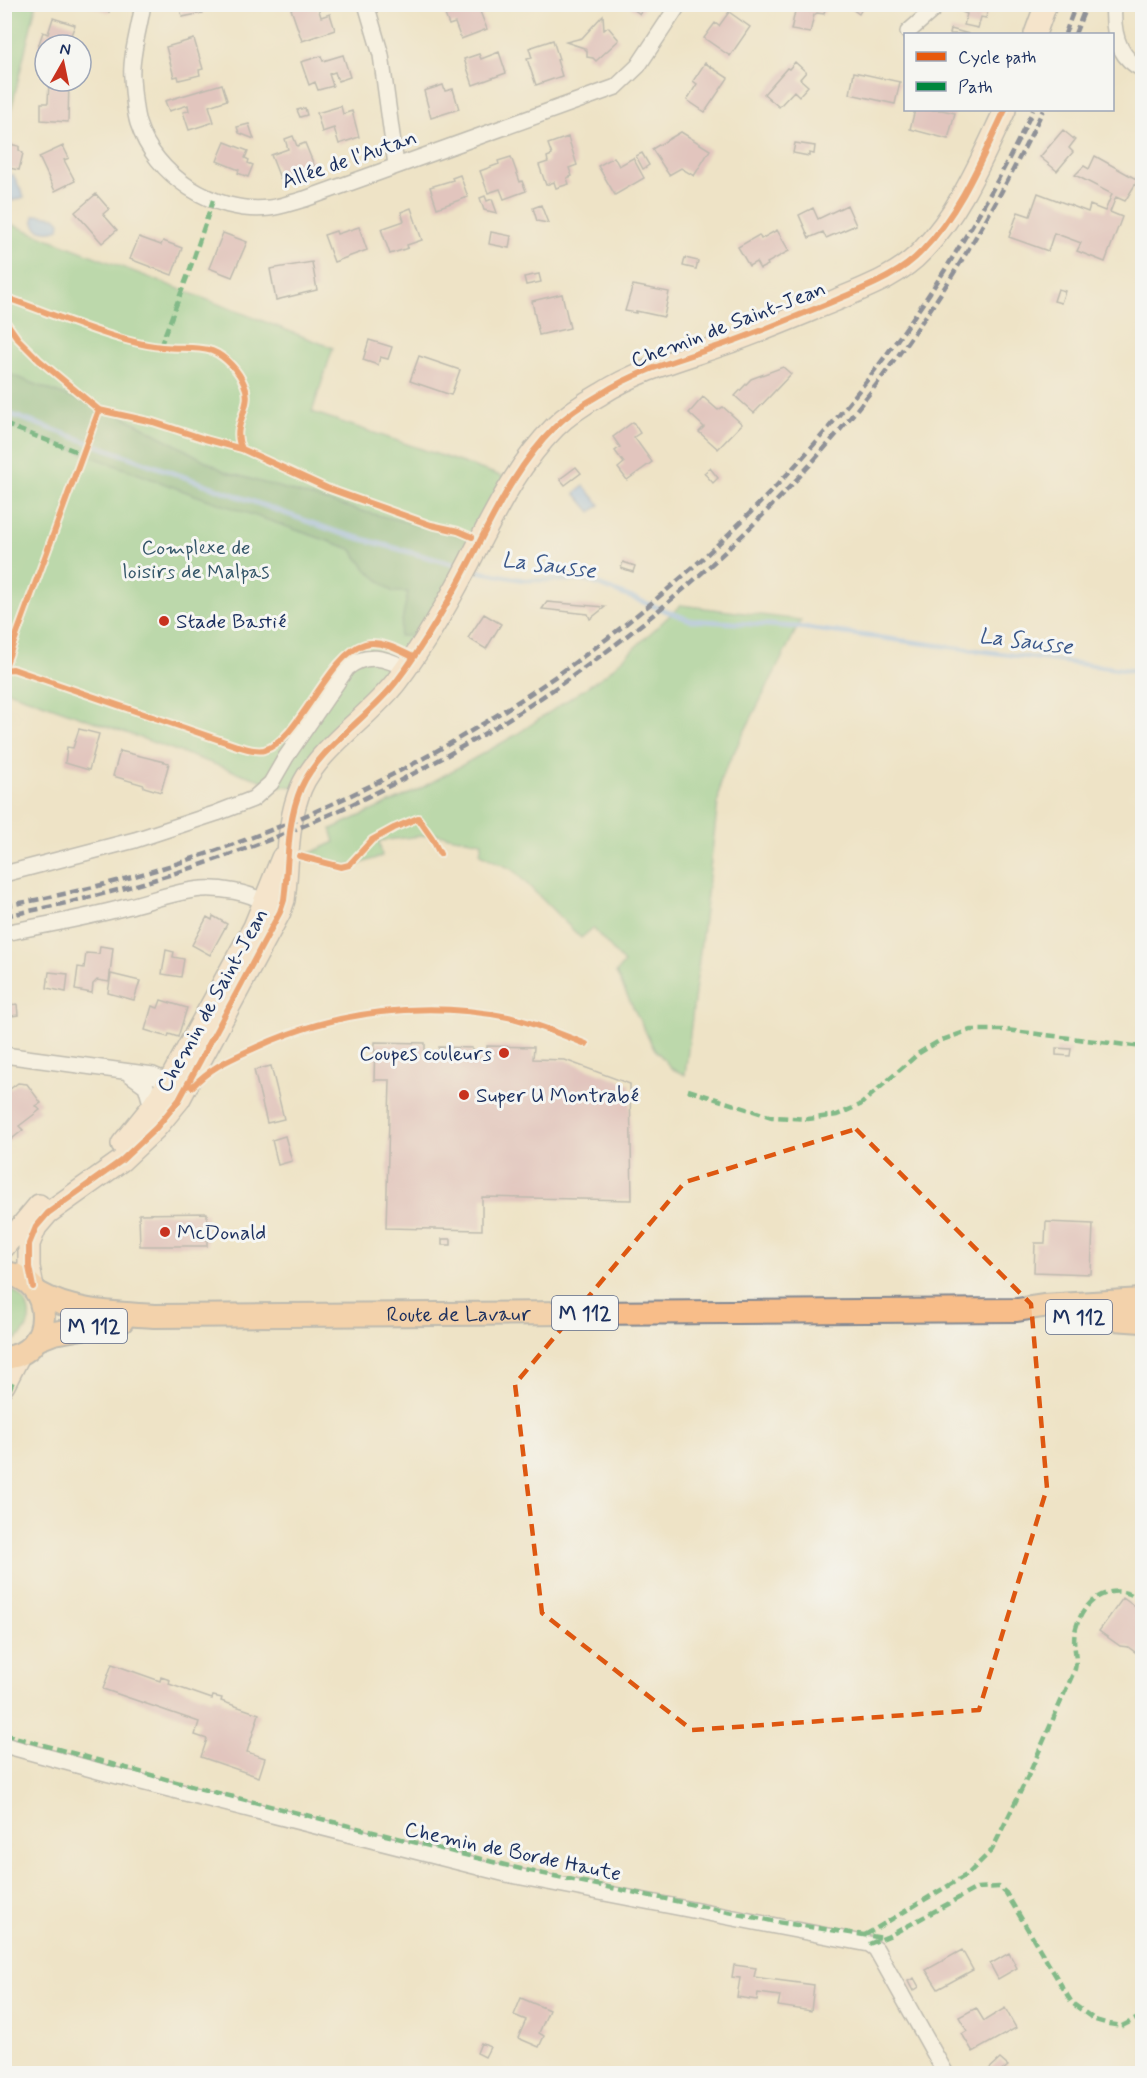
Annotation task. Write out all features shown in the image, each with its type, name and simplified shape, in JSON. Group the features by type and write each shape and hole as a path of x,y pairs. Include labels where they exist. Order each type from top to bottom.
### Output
{"main road":[{"name":"Route de Lavaur","path":"4,1273 18,1276 53,1302 105,1313 153,1316 1017,1310 1043,1306 1143,1300"},
{"path":"20,1351 42,1329 43,1305 35,1290"},
{"name":"Route de Lavaur","path":"1017,1310 1143,1321"},
{"name":"Route de Lavaur","path":"20,1351 54,1333 153,1316"}],"street":[{"name":"Allée de l'Autan","path":"143,4 131,75 138,124 160,162 194,191 213,200 268,208 305,199 616,87 638,66 679,4"},
{"path":"366,4 381,55 396,165"},
{"path":"908,32 934,9 935,4"},
{"path":"1035,33 1046,4"},
{"path":"1114,4 1116,40 1123,55 1132,64 1143,69"},
{"name":"Chemin de Saint-Jean","path":"35,1290 29,1267 29,1244 36,1227 48,1213 121,1161 156,1128 254,927 288,841 298,796 309,774 329,750 377,704 406,668 461,577 505,492 528,458 556,426 604,392 643,373 764,330 856,292 891,275 914,259 945,225 974,176 1005,111"},
{"path":"4,874 135,840 253,799 271,783 286,757 347,668 365,658 388,660 406,668"},
{"name":"Chemin de Saint-Jean","path":"4,1247 43,1201 103,1161 120,1146 152,1107 174,1091 280,912 285,893 288,841"},
{"path":"4,933 77,919 202,889 227,890 259,899 264,903"},
{"path":"4,1055 153,1075 174,1091"},
{"path":"128,1073 146,1086 152,1107"},
{"path":"4,1385 20,1351"},
{"name":"Chemin de Borde Haute","path":"4,1745 506,1874 869,1944 876,1949 946,2073"}],"highlighted area":[{"path":"856,1129 1031,1304 1047,1488 979,1710 692,1730 542,1613 515,1384 685,1182"}],"green space":[{"path":"4,5 36,5 5,136 4,136"},
{"name":"Complexe de loisirs de Malpas","path":"5,222 333,348 312,412 513,480 426,636 301,787 279,786 242,774 5,690"},
{"path":"4,372 63,395 112,410 226,472 365,512 481,540 426,636 399,636 408,592 393,592 367,570 351,549 192,494 5,424"},
{"path":"681,605 801,620 721,778 685,1075 672,1069 653,1047 616,973 624,963 593,928 581,938 513,870 480,854 482,842 437,834 379,841 382,856 354,866 304,856 335,842 331,829 416,791 514,736 606,674"},
{"path":"5,1287 16,1292 23,1300 28,1308 29,1316 28,1325 23,1333 5,1344"}],"water":[{"path":"13,174 24,197 12,201 4,178"},
{"path":"34,216 55,217 60,222 59,229 45,231 37,228"},
{"path":"584,486 600,505 591,512 575,493"}],"building":[{"path":"83,4 111,4 109,12"},
{"path":"304,4 317,4 321,17 330,14 335,30 302,41 291,9"},
{"path":"463,4 477,4 487,29 461,39 455,23 449,25 444,12"},
{"path":"626,4 646,4 640,14"},
{"path":"790,4 826,4 824,14 814,15 810,33 791,30 796,7"},
{"path":"855,4 863,7 859,14 852,9"},
{"path":"964,4 989,4 986,18 981,17 978,28 964,25 967,14 962,12"},
{"path":"180,5 201,5 203,13 182,17"},
{"path":"729,12 750,27 730,56 704,38 715,23 719,26"},
{"path":"603,15 604,30 608,27 619,40 596,61 587,57 587,51 584,48 566,42 582,38"},
{"path":"53,18 75,25 72,33 48,33"},
{"path":"951,29 965,33 950,33"},
{"path":"194,39 203,69 199,70 200,75 179,80 178,76 174,77 166,47"},
{"path":"553,40 562,76 536,85 527,59 532,58 529,48"},
{"path":"499,52 506,73 473,85 464,59 479,54 481,59"},
{"path":"343,55 350,77 338,81 335,72 329,74 333,86 318,90 315,82 309,85 301,62 321,56 323,61"},
{"path":"795,62 806,72 800,79 808,86 799,96 794,91 779,107 764,94"},
{"path":"705,63 728,78 705,112 687,100 697,84 693,81"},
{"path":"854,72 900,82 895,104 850,94"},
{"path":"222,84 227,100 209,106 214,122 189,130 183,112 189,111 188,105 169,111 165,101"},
{"path":"443,85 445,91 453,89 459,109 431,118 424,91"},
{"path":"48,93 69,93 68,122 41,120 41,103 48,103"},
{"path":"341,106 343,114 352,111 359,137 339,144 334,128 322,132 317,113"},
{"path":"305,108 307,115 300,117 297,110"},
{"path":"915,111 955,113 948,139 910,129"},
{"path":"249,124 254,139 239,133 237,127"},
{"path":"1063,130 1075,140 1069,148 1073,152 1057,171 1040,157"},
{"path":"681,132 710,150 694,176 681,168 669,175 652,149"},
{"path":"293,136 297,146 305,143 314,165 280,178 271,155 288,149 285,139"},
{"path":"568,137 577,165 569,168 572,176 567,178 569,184 556,188 554,182 546,185 539,165 548,162 547,157 552,155 548,144"},
{"path":"225,142 248,151 245,158 253,165 248,177 238,173 239,170 217,161"},
{"path":"795,143 815,146 814,154 809,153 809,156 793,153"},
{"path":"9,144 19,146 19,150 23,153 19,170 4,167"},
{"path":"63,146 69,158 64,160 75,181 55,191 39,157"},
{"path":"642,153 649,165 643,169 636,156"},
{"path":"1095,156 1138,180 1125,201 1116,197 1110,212 1122,217 1105,262 1077,251 1081,243 1054,233 1048,251 1009,237 1018,212 1030,216 1038,193 1088,212 1090,205 1105,211 1112,194 1075,175 1084,166 1089,169"},
{"path":"511,157 520,182 522,181 526,191 504,199 500,189 488,193 480,171"},
{"path":"614,157 619,166 633,158 644,178 615,195 598,166"},
{"path":"460,175 468,197 437,208 430,187 453,180 452,178"},
{"path":"96,194 109,209 103,214 117,230 102,243 75,212"},
{"path":"485,196 487,201 492,199 497,213 484,210 480,198"},
{"path":"541,205 548,223 537,221 533,208"},
{"path":"847,205 856,225 826,238 823,232 809,238 799,215 813,208 818,219"},
{"path":"411,208 422,240 390,254 381,229 404,221 401,212"},
{"path":"359,227 367,250 334,262 324,235 336,231 337,234"},
{"path":"777,230 789,251 760,269 756,262 749,266 738,247 759,235 761,239"},
{"path":"491,232 511,236 509,248 489,244"},
{"path":"223,233 247,242 232,277 209,268"},
{"path":"139,237 161,245 163,241 182,248 172,275 130,259"},
{"path":"685,258 698,261 696,269 683,266"},
{"path":"312,262 317,290 276,300 270,269"},
{"path":"539,274 541,282 526,285 524,277"},
{"path":"633,285 669,292 664,317 625,311"},
{"path":"1058,289 1065,291 1061,303 1054,301"},
{"path":"562,294 570,328 539,335 532,301"},
{"path":"369,340 392,347 388,359 380,357 378,365 363,360"},
{"path":"419,356 460,370 451,395 410,381"},
{"path":"783,367 791,374 754,413 735,396 751,379"},
{"path":"703,397 718,410 723,407 742,424 718,449 699,432 704,427 689,413"},
{"path":"633,422 640,433 634,437 652,462 627,480 618,468 624,463 615,451 620,447 613,437"},
{"path":"576,467 581,473 565,485 560,479"},
{"path":"710,468 718,478 713,483 704,473"},
{"path":"623,562 635,566 633,572 621,568"},
{"path":"547,602 605,607 590,619 588,614 542,609"},
{"path":"484,614 501,624 486,649 468,638"},
{"path":"79,729 99,734 89,770 65,763 67,747 73,748"},
{"path":"120,751 169,763 161,792 113,776"},
{"path":"213,916 227,924 210,955 192,945 207,917 212,920"},
{"path":"100,946 113,948 109,982 97,980 93,984 92,993 75,990 78,967 84,968 86,953 99,954"},
{"path":"166,950 174,952 173,957 184,959 181,977 162,974"},
{"path":"49,972 68,974 66,992 47,988"},
{"path":"111,974 140,981 134,1000 108,993"},
{"path":"4,984 8,984 11,1005 17,1004 18,1015 4,1017"},
{"path":"161,1000 187,1008 178,1037 169,1034 168,1037 145,1030 152,1006 158,1008"},
{"path":"375,1042 425,1043 425,1057 439,1057 439,1047 472,1048 472,1058 487,1058 487,1046 534,1047 533,1059 565,1060 630,1084 632,1200 482,1197 482,1230 386,1228 390,1080 374,1080"},
{"path":"1056,1048 1071,1049 1070,1056 1056,1055"},
{"path":"271,1066 284,1119 267,1123 254,1070"},
{"path":"4,1083 10,1089 18,1083 27,1084 41,1103 36,1106 40,1110 19,1126 23,1130 8,1142 4,1137"},
{"path":"285,1136 292,1161 278,1165 272,1140"},
{"path":"207,1213 207,1246 140,1246 139,1214"},
{"path":"1046,1222 1093,1224 1091,1274 1034,1272 1035,1243 1045,1243"},
{"path":"442,1239 451,1239 451,1245 442,1245"},
{"path":"1123,1598 1142,1612 1142,1657 1128,1647 1120,1646 1099,1631"},
{"path":"112,1664 160,1681 161,1677 170,1680 169,1684 212,1699 213,1696 222,1698 221,1701 259,1714 247,1752 265,1758 259,1777 201,1757 207,1739 195,1735 199,1722 103,1689"},
{"path":"962,1950 973,1970 938,1989 926,1970"},
{"path":"1009,1953 1017,1968 998,1979 990,1964"},
{"path":"734,1965 756,1968 754,1977 814,1985 811,2011 778,2006 780,1996 758,1993 757,2000 737,1997 740,1978 732,1977"},
{"path":"914,1978 919,1987 913,1991 908,1981"},
{"path":"521,1998 549,2010 539,2033 544,2036 539,2047 518,2038 526,2020 514,2015"},
{"path":"976,2008 984,2021 1005,2008 1016,2028 973,2052 962,2034 967,2031 959,2017"},
{"path":"481,2043 490,2047 485,2057 477,2053"},
{"path":"1000,2059 1008,2066 999,2073 986,2072"}],"waterway":[{"name":"La Sausse","path":"4,412 337,532 463,567"},
{"name":"La Sausse","path":"472,570 524,580 586,580 690,620 798,627 1142,672"}],"railway":[{"path":"1065,33 1076,4"},
{"path":"1075,33 1087,4"},
{"path":"4,906 170,866 328,806 477,728 615,632 741,522 854,397 952,259 1032,111"},
{"path":"4,916 131,886 255,845 375,793 489,731 597,658 698,576 791,485 876,385 946,286 967,252 1007,182 1042,111"}],"marked path":[{"path":"160,347 189,272 213,200"},
{"path":"4,424 83,454"},
{"path":"688,1090 772,1117 808,1119 837,1115 860,1105 919,1053 939,1041 970,1030 1006,1030 1142,1047"},
{"path":"4,1403 13,1381"},
{"path":"865,1935 968,1874 992,1850 1030,1772 1075,1669 1075,1632 1084,1610 1092,1601 1110,1592 1121,1592 1142,1601"},
{"path":"4,1734 198,1788 525,1870 777,1922 884,1938"},
{"path":"869,1944 889,1936 977,1888 999,1887 1006,1893 1072,2003 1095,2020 1109,2024 1122,2026 1142,2016"}],"cycle path":[{"path":"33,1287 29,1267 29,1244 36,1227 48,1213 121,1161 156,1128 179,1100 280,912 284,900 293,815 301,788 319,760 385,695 408,666 452,595 504,496 532,453 560,422 577,409 630,378 778,324 869,286 903,268 936,236 959,202 1005,111"},
{"path":"4,297 95,331 130,341 157,347 200,349 217,353 235,369 247,392 238,432 242,449 327,488 472,537"},
{"path":"4,319 18,339 39,360 99,410 153,422 242,449"},
{"path":"4,669 99,410"},
{"path":"4,670 13,669 237,746 250,750 264,750 277,743 289,731 326,680 351,651 365,644 377,643 390,646 413,657"},
{"path":"299,856 341,867 349,865 372,840 418,818 440,854"},
{"path":"192,1087 222,1064 287,1035 349,1017 380,1012 444,1009 476,1012 528,1022 586,1044"}],"place":[{"name":"Stade Bastié","path":"164,621"},
{"name":"Coupes couleurs","path":"504,1053"},
{"name":"Super U Montrabé","path":"464,1095"},
{"name":"McDonald","path":"165,1232"}]}
